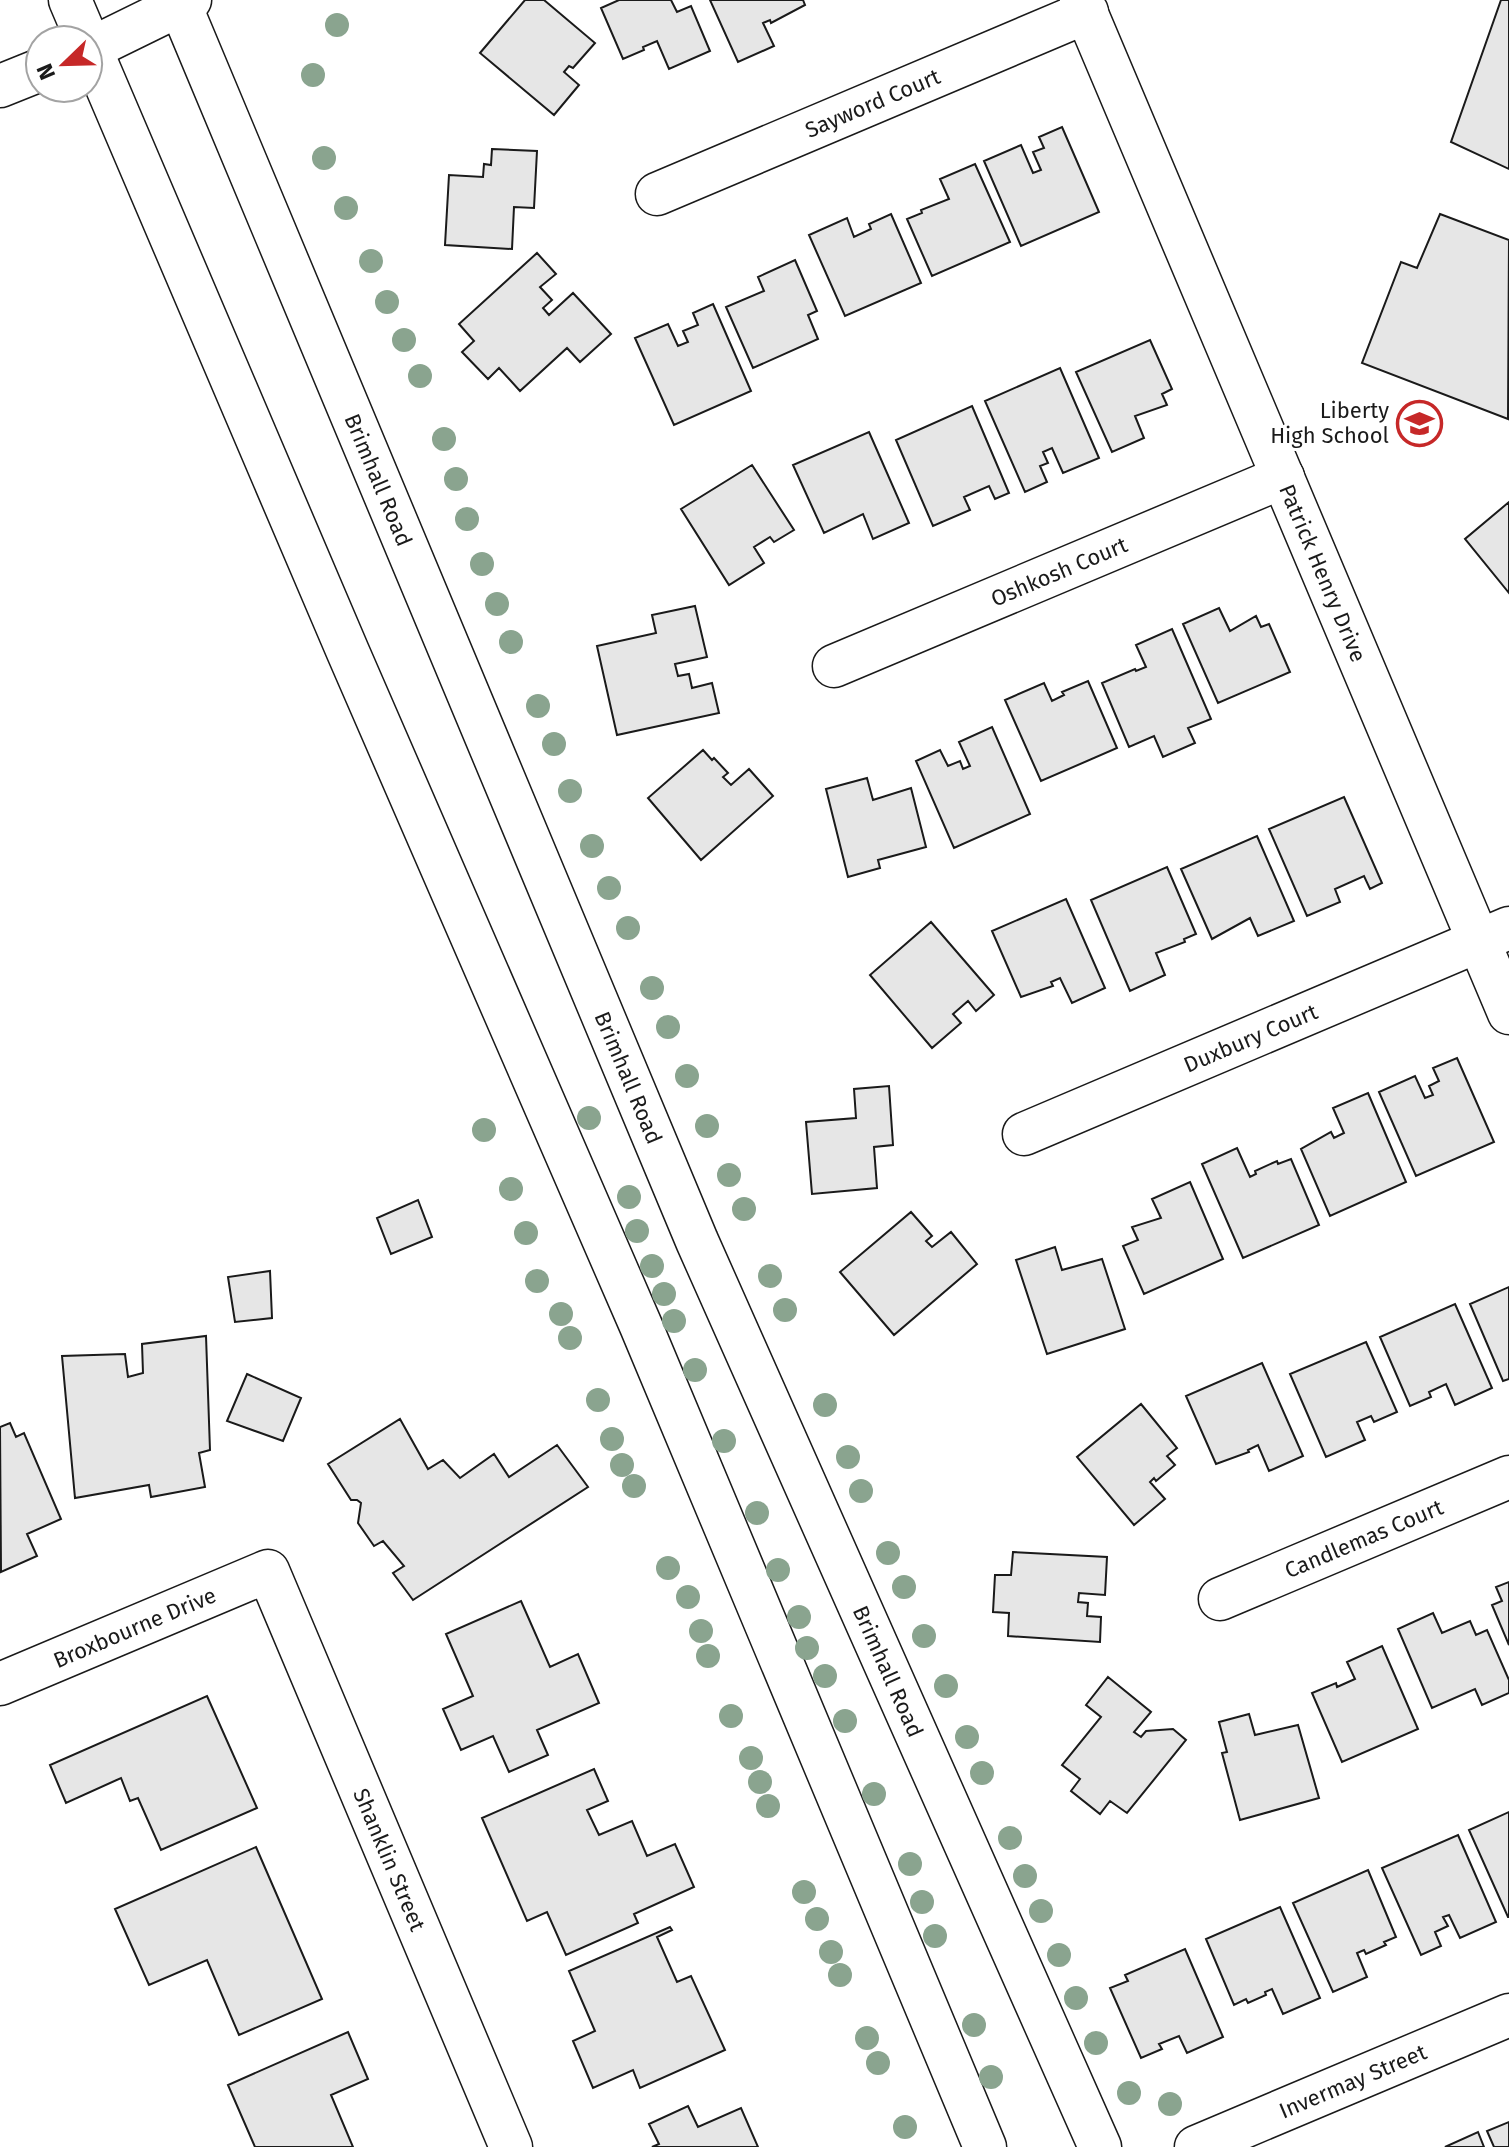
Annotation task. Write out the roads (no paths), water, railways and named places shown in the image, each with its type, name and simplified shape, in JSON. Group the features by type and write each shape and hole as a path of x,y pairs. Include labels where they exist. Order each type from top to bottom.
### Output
{"street":[{"path":"70,0 79,24"},
{"path":"104,38 183,1"},
{"name":"Brimhall Road","path":"183,1 697,1241 1100,2147"},
{"name":"Sayword Court","path":"657,194 1084,6"},
{"name":"Patrick Henry Drive","path":"1084,6 1283,477 1494,935 1509,1013"},
{"path":"0,86 24,76"},
{"path":"104,83 641,1326 985,2147"},
{"name":"Oshkosh Court","path":"834,666 1283,477"},
{"name":"Duxbury Court","path":"1024,1134 1494,935"},
{"name":"Candlemas Court","path":"1220,1599 1509,1477"},
{"name":"Broxbourne Drive","path":"0,1684 268,1571"},
{"name":"Shanklin Street","path":"268,1571 511,2147"},
{"name":"Invermay Street","path":"1196,2147 1509,2015"}],"place":[{"name":"Liberty High School","path":"1420,423"}]}
